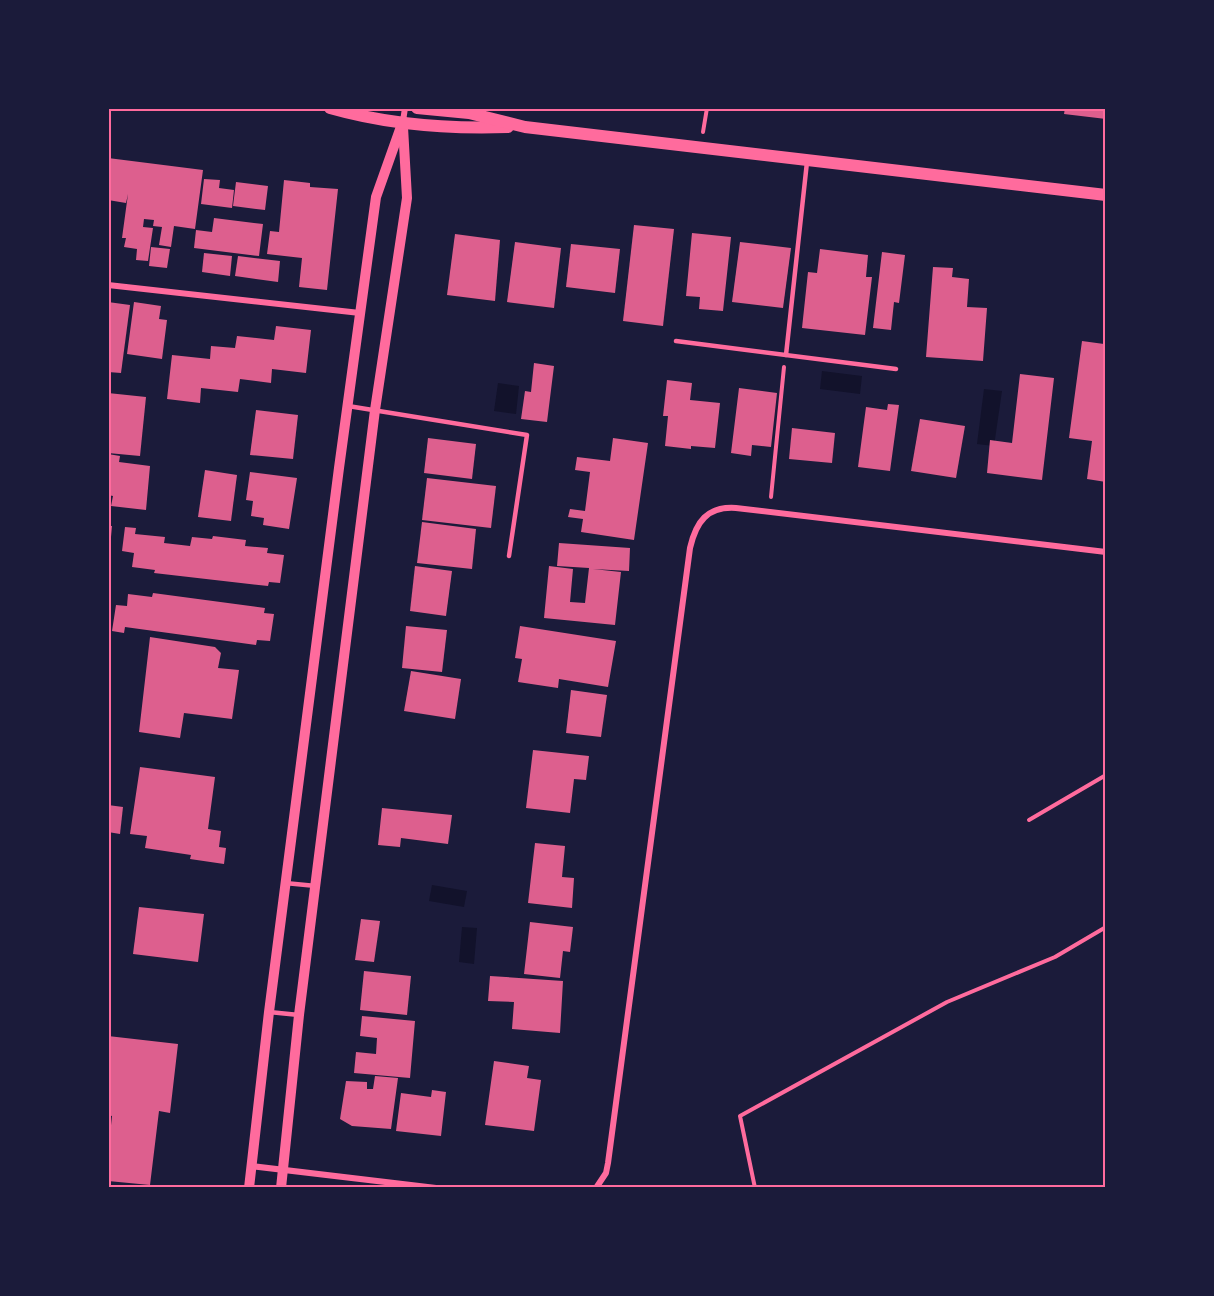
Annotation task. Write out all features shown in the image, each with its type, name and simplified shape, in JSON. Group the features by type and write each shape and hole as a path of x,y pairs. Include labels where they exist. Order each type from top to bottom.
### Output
{"main road":[{"path":"330,108 352,114 403,121 467,128 525,127 1106,195"},
{"path":"417,108 469,113 525,127"}],"street":[{"path":"249,1188 285,883 376,196 403,121 405,108"},
{"path":"281,1188 299,1015 375,410 407,198 403,121"},
{"path":"108,285 360,313"},
{"path":"596,1188 606,1173 608,1163 691,542 698,525 713,510 724,507 1106,552"},
{"path":"251,1166 436,1188"}],"lane":[{"path":"786,355 807,159"},
{"path":"676,341 896,369"},
{"path":"347,406 527,435 510,556"},
{"path":"285,883 315,886"},
{"path":"269,1012 299,1015"}],"path":[{"path":"770,512 786,355"},
{"path":"1029,820 1106,774"},
{"path":"755,1188 740,1116 947,1002 1055,957 1106,927"}],"shaded area":[{"path":"822,371 862,376 860,394 820,389"},
{"path":"498,383 519,386 516,414 494,411"},
{"path":"984,389 1002,391 994,446 977,444"},
{"path":"432,885 467,891 464,907 429,901"},
{"path":"462,927 477,928 474,964 459,962"}],"building":[{"path":"1065,108 1106,108 1106,119 1064,114"},
{"path":"108,158 203,170 195,229 174,226 171,247 159,245 162,227 153,226 154,220 144,219 143,227 153,228 148,261 136,260 137,249 124,247 126,238 122,238 128,194 126,203 108,200"},
{"path":"204,179 220,180 219,188 234,190 232,208 201,204"},
{"path":"284,180 310,183 310,187 338,189 327,290 299,287 302,258 267,254 270,231 279,232"},
{"path":"236,182 268,186 265,210 233,206"},
{"path":"214,218 263,224 259,256 194,248 196,230 212,232"},
{"path":"634,225 674,229 663,326 623,321"},
{"path":"692,233 731,237 723,311 699,309 700,297 686,296"},
{"path":"455,234 500,240 495,301 447,295"},
{"path":"515,242 561,248 554,308 507,302"},
{"path":"740,242 791,248 783,308 732,302"},
{"path":"571,244 620,249 615,293 566,287"},
{"path":"151,247 170,249 167,268 149,266"},
{"path":"820,249 868,255 866,277 872,277 865,335 802,328 808,272 817,273"},
{"path":"882,252 905,255 899,303 894,302 891,330 873,328"},
{"path":"204,253 232,256 230,276 202,272"},
{"path":"238,256 280,261 278,282 235,276"},
{"path":"933,267 953,268 952,277 969,279 967,307 987,308 983,361 926,357"},
{"path":"108,302 130,305 121,373 108,372"},
{"path":"134,302 161,306 159,319 167,320 162,359 127,354"},
{"path":"276,326 311,330 306,373 272,369 271,383 240,379 238,392 201,388 200,403 167,399 172,355 210,359 211,346 235,348 237,336 274,340"},
{"path":"1105,338 1106,482 1087,479 1092,441 1069,438 1082,341 1104,344"},
{"path":"534,363 554,366 547,422 521,419 525,391 531,392"},
{"path":"1020,374 1054,378 1042,480 987,473 990,440 1012,443"},
{"path":"667,380 692,383 690,400 720,403 715,448 691,446 691,449 665,446 668,416 663,416"},
{"path":"739,388 777,393 771,447 752,445 751,456 731,453"},
{"path":"108,393 146,397 140,456 108,453"},
{"path":"888,404 899,405 890,471 858,467 866,407 887,410"},
{"path":"256,410 298,415 293,459 250,455"},
{"path":"920,419 965,426 956,478 911,471"},
{"path":"792,428 835,433 832,463 789,459"},
{"path":"428,438 476,444 472,479 424,473"},
{"path":"613,438 648,443 634,540 581,532 583,519 568,517 570,509 585,511 590,472 575,470 577,457 610,461"},
{"path":"108,454 120,456 119,462 150,466 146,510 111,506 113,496 108,495"},
{"path":"205,470 237,475 231,521 198,517"},
{"path":"250,472 297,478 289,529 263,525 264,518 251,516 253,501 246,500"},
{"path":"427,478 496,486 491,528 422,520"},
{"path":"422,522 476,529 472,569 417,563"},
{"path":"108,526 112,526 110,548 108,548"},
{"path":"125,527 136,528 135,534 165,537 164,543 190,546 192,537 212,539 213,536 246,540 245,546 268,548 267,553 284,555 280,583 269,582 268,586 154,573 155,570 132,567 134,553 122,551"},
{"path":"559,543 630,548 629,571 593,569 621,572 615,625 544,618 549,566 573,569 570,602 585,603 589,568 557,566"},
{"path":"415,566 452,571 446,616 410,611"},
{"path":"153,593 265,608 264,613 274,614 270,641 257,640 256,645 125,627 124,633 112,631 116,605 127,606 128,594 152,597"},
{"path":"406,626 447,630 442,672 402,668"},
{"path":"520,626 616,641 608,687 559,679 558,688 518,682 522,659 515,658"},
{"path":"150,637 215,647 221,653 218,668 239,670 232,719 184,713 180,738 139,732"},
{"path":"411,671 461,679 455,719 404,711"},
{"path":"571,690 607,695 601,737 566,733"},
{"path":"533,750 589,756 586,780 574,779 570,813 526,808"},
{"path":"140,767 215,777 208,829 221,831 219,847 226,848 224,864 190,859 191,855 145,848 147,836 130,834"},
{"path":"108,805 123,807 120,834 108,832"},
{"path":"382,808 452,815 448,844 401,838 400,847 378,845"},
{"path":"535,843 565,846 562,877 574,878 572,908 528,903"},
{"path":"139,907 204,914 198,962 133,954"},
{"path":"361,919 380,921 374,962 355,960"},
{"path":"530,922 573,927 570,952 563,951 560,978 524,974"},
{"path":"364,971 411,976 407,1015 360,1010"},
{"path":"490,976 563,981 560,1033 512,1029 514,1002 488,1001"},
{"path":"362,1016 415,1021 410,1078 354,1073 356,1052 376,1054 377,1038 360,1036"},
{"path":"108,1036 178,1044 170,1113 159,1111 150,1185 108,1181 112,1116 108,1115"},
{"path":"494,1061 529,1066 527,1078 541,1080 534,1131 485,1125"},
{"path":"375,1076 398,1078 391,1129 352,1126 340,1119 346,1081 367,1082 367,1089 373,1089"},
{"path":"432,1090 446,1092 441,1136 396,1131 401,1093 431,1097"}]}
